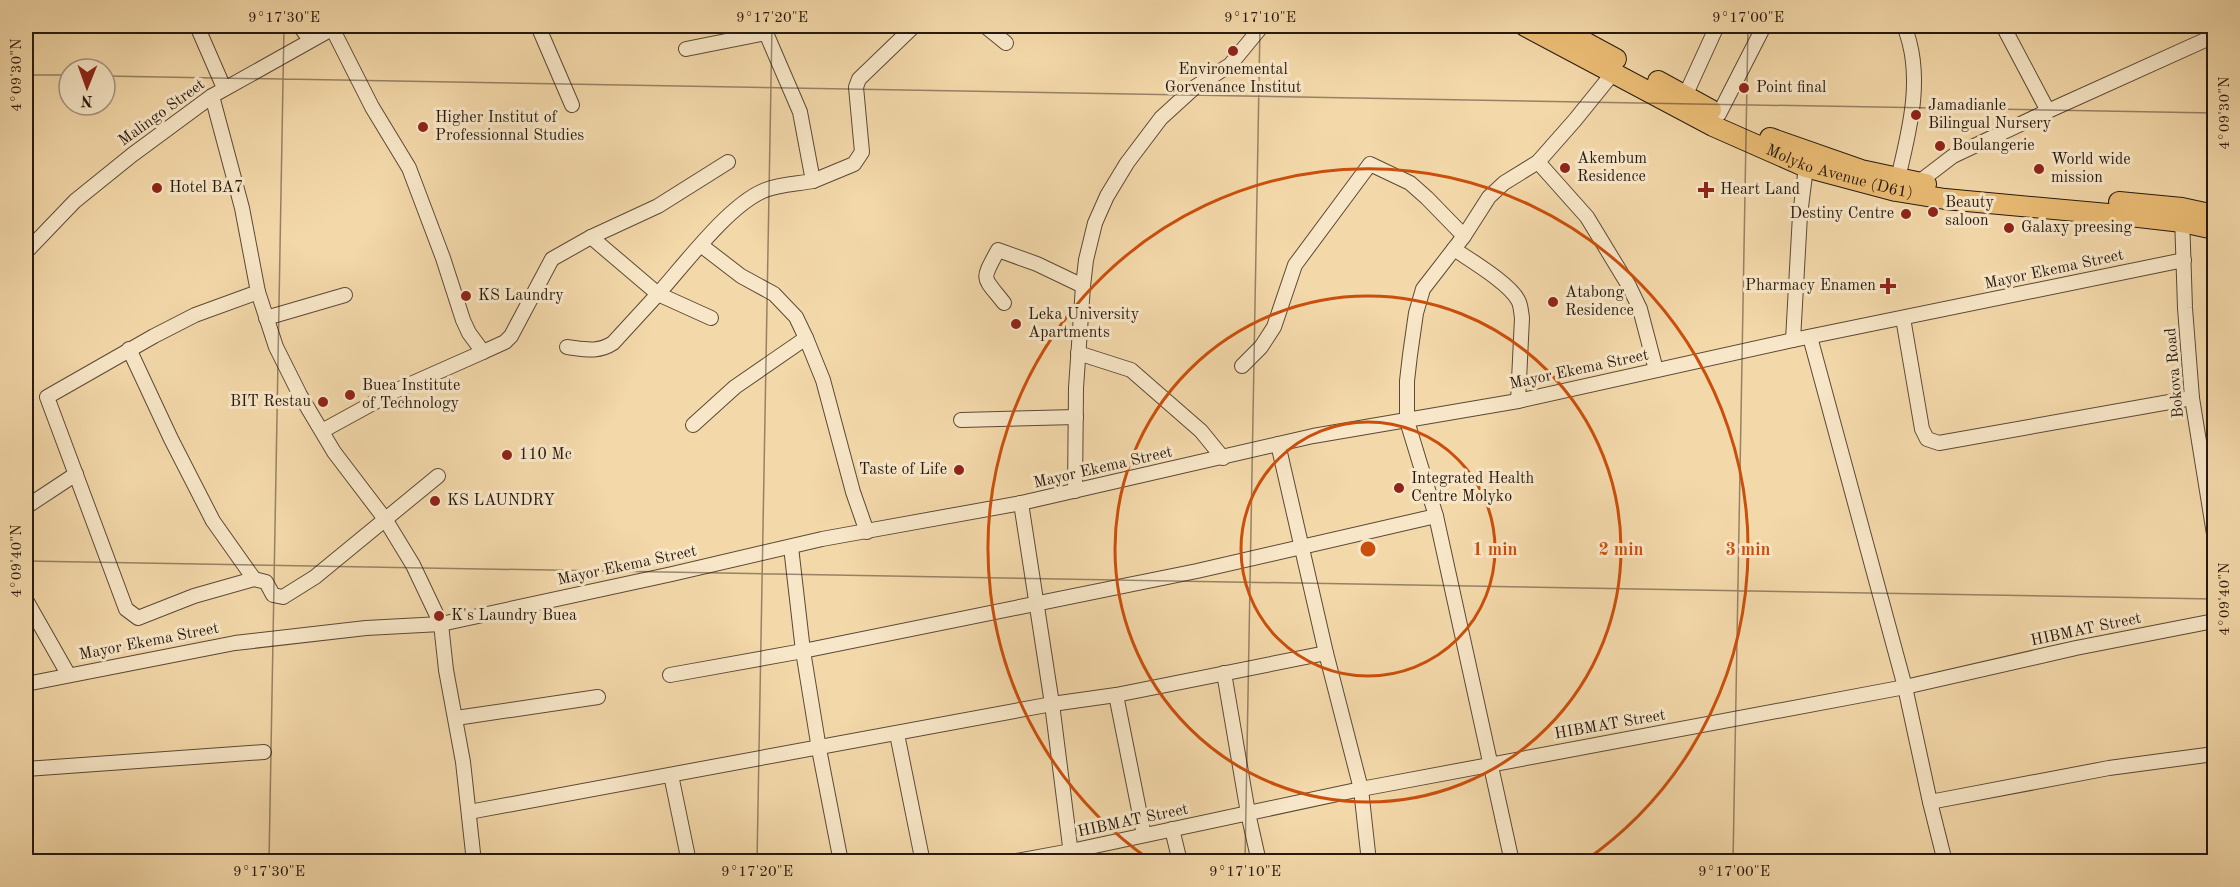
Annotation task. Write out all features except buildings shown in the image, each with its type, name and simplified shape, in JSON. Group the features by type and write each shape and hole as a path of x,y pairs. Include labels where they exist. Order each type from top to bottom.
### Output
{"highway":[{"name":"Molyko Avenue (D61)","path":"1526,26 1713,126 1806,167 1896,191 1945,199 2182,215"},
{"name":"Molyko Avenue (D61)","path":"1555,26 1753,131 1861,170 1919,182 2182,215"},
{"path":"2182,215 2214,215"},
{"path":"2182,215 2214,229"}],"street":[{"path":"197,26 224,88"},
{"path":"300,26 310,40"},
{"path":"538,26 572,105"},
{"path":"567,347 598,350 613,343 731,213 753,196 772,188 813,181 854,164 862,152 856,87 859,79 914,26"},
{"path":"985,26 1006,44"},
{"path":"1076,491 1078,353 1086,260 1095,223 1107,196 1161,117 1195,87 1224,70 1262,26"},
{"path":"1685,96 1717,26"},
{"path":"1719,114 1764,26"},
{"path":"1898,178 1913,109 1914,89 1910,39 1904,26"},
{"path":"2003,26 2048,111"},
{"path":"1919,182 1953,156 2214,35 2210,26"},
{"path":"334,27 372,107 409,168 443,258 463,320 469,333 483,352"},
{"name":"Malingo Street","path":"26,252 75,201 132,155 212,96 334,27"},
{"path":"686,49 765,29 800,112 813,181"},
{"path":"1512,861 1436,516 1407,421 1407,381 1416,313 1423,289 1464,236 1489,197 1504,183 1538,162 1613,73"},
{"path":"212,96 242,208 258,292 276,347 300,395 334,452 385,519 420,576 441,624 446,670 456,718 474,861"},
{"path":"322,431 395,391 505,342 511,336 552,259 591,237 658,206 728,162"},
{"path":"1538,162 1587,217 1629,286 1640,309 1656,370"},
{"path":"1242,366 1261,347 1274,327 1295,265 1370,164 1410,183 1464,236"},
{"path":"1793,340 1800,215 1806,167"},
{"name":"Bokova Road","path":"2182,215 2192,398 2214,534"},
{"path":"591,237 658,294 711,318"},
{"path":"702,246 741,276 774,294 796,317 824,380 853,492 867,532"},
{"path":"1454,249 1492,275 1517,297 1522,318 1518,401"},
{"path":"1004,303 985,279 985,274 998,250 1037,264 1083,286"},
{"name":"Mayor Ekema Street","path":"26,684 235,643 366,628 441,624 791,547 1021,503 1348,429 1518,401 1793,340 2184,260"},
{"path":"258,292 195,315 129,349 47,397 126,609 138,618 194,596 254,579 266,582 273,595 283,597 315,577 438,476"},
{"path":"266,318 345,295"},
{"path":"1903,318 1922,429 1927,439 1939,443 2192,398"},
{"path":"1810,337 1905,687 1945,861"},
{"path":"693,425 735,387 806,338"},
{"path":"129,349 213,521 254,579"},
{"path":"1078,353 1131,370 1201,431 1223,458"},
{"path":"961,420 1076,417"},
{"path":"1278,444 1326,652 1361,789 1369,861"},
{"path":"26,507 76,474"},
{"path":"1021,503 1052,704 1071,856"},
{"path":"670,675 1036,605 1301,548 1436,516"},
{"path":"791,547 803,651 841,861"},
{"path":"26,600 68,674"},
{"name":"HIBMAT Street","path":"1011,861 1071,856 1144,835 1361,789 1905,687 2076,648 2214,621"},
{"path":"469,812 819,749 1052,704 1116,695 1326,652"},
{"path":"1224,673 1248,813 1259,861"},
{"path":"1116,695 1144,835"},
{"path":"456,718 598,697"},
{"path":"897,734 921,853"},
{"path":"26,769 264,752"},
{"path":"1930,802 2109,768 2214,754"},
{"path":"671,775 689,861"},
{"path":"1172,829 1180,861"}],"place":[{"name":"Environemental Gorvenance Institut","path":"1233,51"},
{"name":"Point final","path":"1744,88"},
{"name":"Jamadianle Bilingual Nursery","path":"1916,115"},
{"name":"Higher Institut of Professionnal Studies","path":"423,127"},
{"name":"Boulangerie","path":"1940,146"},
{"name":"Akembum Residence","path":"1565,168"},
{"name":"World wide mission","path":"2039,169"},
{"name":"Hotel BA7","path":"157,188"},
{"name":"Heart Land","path":"1706,190"},
{"name":"Beauty saloon","path":"1933,212"},
{"name":"Destiny Centre","path":"1906,214"},
{"name":"Galaxy preesing","path":"2009,228"},
{"name":"Pharmacy Enamen","path":"1888,286"},
{"name":"KS Laundry","path":"466,296"},
{"name":"Atabong Residence","path":"1553,302"},
{"name":"Leka University Apartments","path":"1016,324"},
{"name":"Buea Institute of Technology","path":"350,395"},
{"name":"BIT Restau","path":"323,402"},
{"name":"110 Mc","path":"507,455"},
{"name":"Taste of Life","path":"959,470"},
{"name":"Integrated Health Centre Molyko","path":"1399,488"},
{"name":"KS LAUNDRY","path":"435,501"},
{"name":"K's Laundry Buea","path":"439,616"}]}
